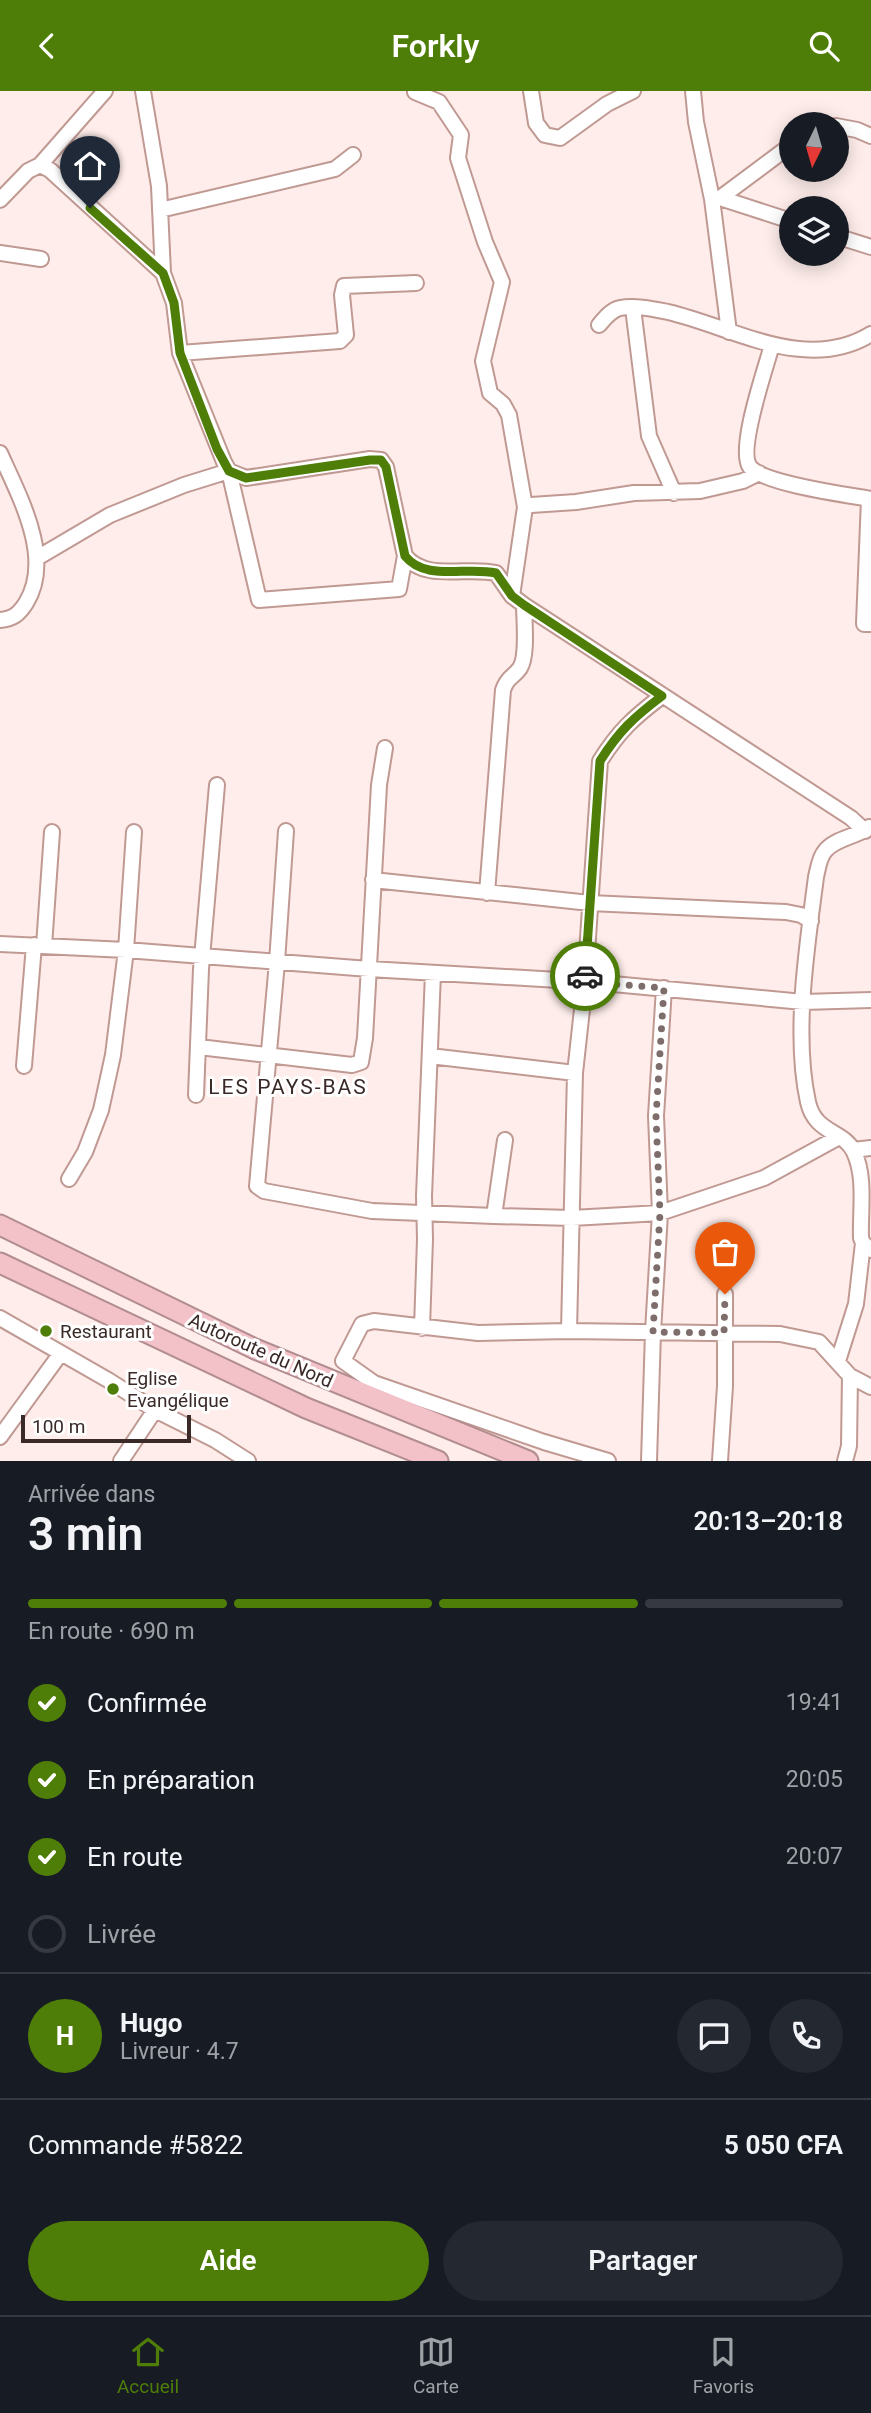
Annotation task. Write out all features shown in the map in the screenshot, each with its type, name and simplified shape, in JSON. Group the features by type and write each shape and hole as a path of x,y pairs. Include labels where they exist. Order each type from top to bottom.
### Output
{"highway":[{"name":"Autoroute du Nord","path":"0,1226 255,1349 528,1461"},
{"name":"Autoroute du Nord","path":"0,1263 306,1408 438,1461"}],"street":[{"path":"0,200 28,171 40,165 106,91"},
{"path":"37,558 110,515 184,485 229,471 246,478 381,460 386,467 405,556 399,589 259,600 229,471 217,449 180,353 174,303 163,273 157,175 143,91"},
{"path":"531,91 537,123 545,135 560,138 607,104 633,91"},
{"path":"693,91 696,122 716,199 729,332"},
{"path":"415,92 439,102 461,135 458,158 485,242 502,282 483,361 490,393 503,404 509,415 525,507 518,600 523,660 519,669 508,678 503,690 487,893"},
{"path":"849,128 871,136"},
{"path":"716,199 779,154"},
{"path":"160,210 335,169 353,155"},
{"path":"40,165 50,170 163,273"},
{"path":"716,199 779,217"},
{"path":"849,240 871,247"},
{"path":"0,253 41,259"},
{"path":"180,353 340,341 346,335 342,295 344,286 416,283"},
{"path":"599,325 618,308 653,309 699,319 729,332 800,350 819,350 854,343 871,334"},
{"path":"633,308 649,436 674,493"},
{"path":"772,345 751,420 746,458 750,467 759,473 817,490 870,499 864,624 871,624"},
{"path":"0,453 21,502 37,558 37,577 28,599 20,612 10,619 0,620"},
{"path":"525,507 634,493 700,491 743,481 759,473"},
{"path":"405,556 413,565 425,570 496,573 518,600 868,828"},
{"path":"569,1331 575,1073 585,982 600,761 615,737 662,696"},
{"path":"199,1047 352,1065 361,1062 365,1047 379,785 385,748"},
{"path":"196,1095 202,956 217,785"},
{"path":"838,1361 856,1304 867,1247 860,1181 853,1150 839,1137 824,1129 813,1115 808,1102 800,1023 816,877 825,850 868,828"},
{"path":"69,1179 85,1152 101,1110 113,1055 126,950 134,831"},
{"path":"286,831 257,1186 264,1191 372,1211 424,1214 572,1218 660,1213 764,1178 839,1137"},
{"path":"24,1066 52,832"},
{"path":"373,880 590,903 786,912 801,915 811,921"},
{"path":"0,944 126,950 585,982 803,1002 871,1000"},
{"path":"422,1328 433,973"},
{"path":"649,1461 660,1213 656,1117 664,988"},
{"path":"430,1056 575,1073"},
{"path":"494,1216 505,1140"},
{"path":"853,1150 871,1148"},
{"path":"720,1461 725,1386 725,1294"},
{"path":"0,1318 155,1410 215,1440 248,1461"},
{"path":"608,1461 544,1442 374,1383 343,1361 362,1324 373,1321 478,1333 569,1331 780,1334 819,1342 850,1377 871,1387"},
{"path":"0,1437 61,1353"},
{"path":"845,1461 849,1446 850,1377"},
{"path":"121,1461 155,1410"}],"way so far":[{"path":"585,976 585,982 664,988 656,1117 660,1213 653,1332 724,1333 725,1294"}],"place":[{"name":"Restaurant","path":"46,1331"},
{"name":"Eglise Evangélique","path":"113,1389"}],"district":[{"name":"LES PAYS-BAS","path":"288,1087"}],"route":[{"path":"90,208 163,273 174,303 180,353 217,449 229,471 246,478 381,460 386,467 405,556 413,565 425,570 496,573 512,596 524,605 662,696 615,737 600,761 585,976"}]}
